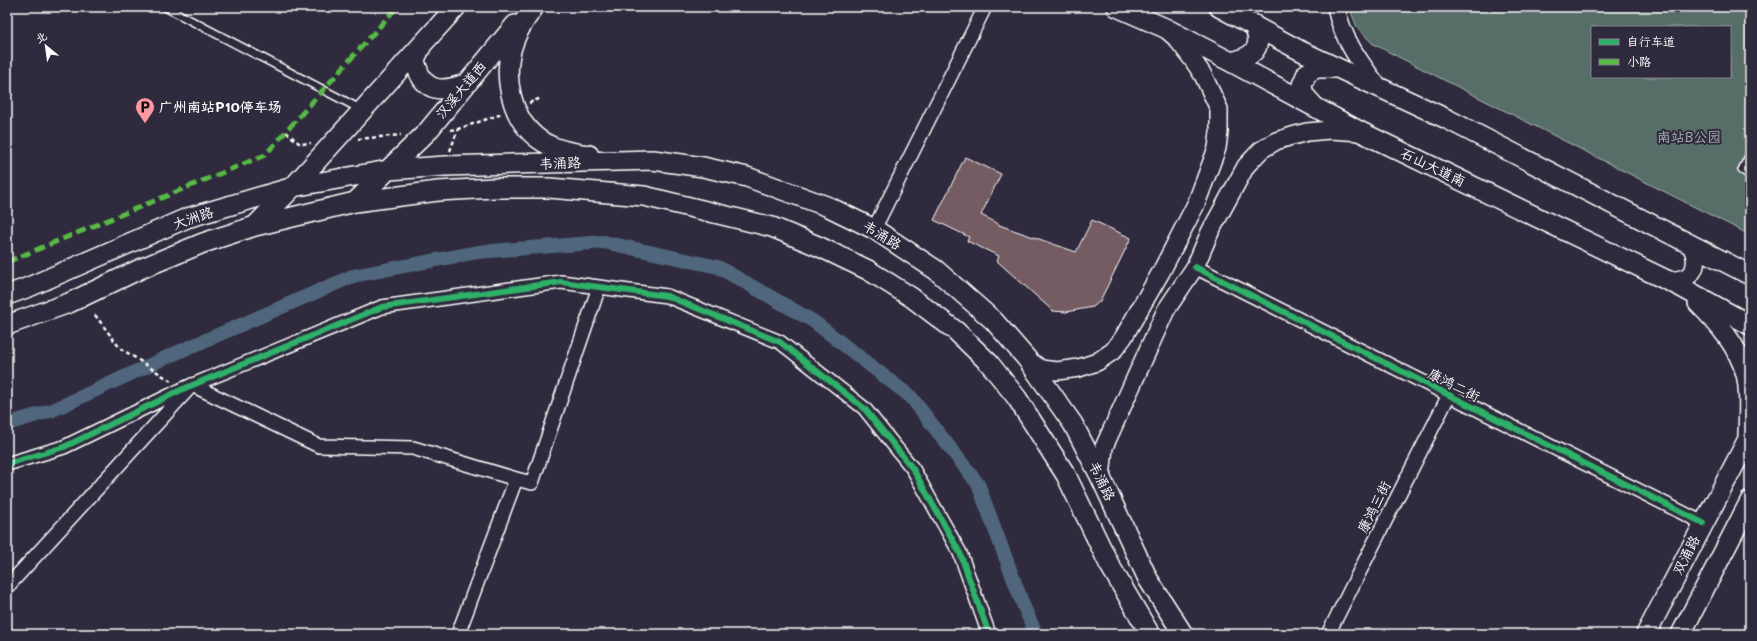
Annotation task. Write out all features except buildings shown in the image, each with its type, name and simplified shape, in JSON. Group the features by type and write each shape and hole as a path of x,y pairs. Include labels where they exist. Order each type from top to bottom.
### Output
{"main road":[{"path":"255,226 293,187 456,7"},
{"name":"汉溪大道西","path":"355,202 427,132 530,7"},
{"path":"534,7 513,44 509,61 509,94 516,109 528,128 541,140 570,153 652,160"},
{"name":"石山大道南","path":"1117,7 1165,28 1361,132 1674,284 1750,325"},
{"path":"1219,7 1254,24 1299,50 1447,119 1750,275"},
{"path":"1231,62 1246,59 1254,53 1258,43 1258,35 1254,24"},
{"path":"423,44 415,59 421,78 428,85 438,90 453,89 467,83"},
{"path":"1314,107 1304,95 1302,85 1307,74 1317,68 1336,68"},
{"name":"韦涌路","path":"388,170 445,166 652,160 703,167 747,177 829,207 874,229 936,270 953,284 994,321 1027,359 1073,424 1101,478 1148,579 1182,634"},
{"path":"549,188 539,184 535,180 535,173 540,168 551,164"},
{"name":"大洲路","path":"7,295 29,287 187,218 293,187 388,170"},
{"name":"韦涌路","path":"355,202 438,191 494,188 549,188 644,196 772,227 820,247 868,270 910,297 956,331 989,363 1017,398 1066,475 1109,564 1150,634"},
{"name":"大洲路","path":"7,325 69,303 140,269 196,246 255,226 355,202"},
{"path":"1695,246 1750,259"},
{"path":"1674,284 1718,323 1735,348 1746,374 1749,437"},
{"name":"双涌路","path":"1646,634 1749,437"},
{"path":"1687,631 1750,501"}],"street":[{"path":"874,229 985,7"},
{"path":"1336,7 1338,18 1348,44 1379,88"},
{"path":"1165,28 1177,39 1193,60 1219,109 1217,148 1196,204"},
{"path":"1101,478 1104,446 1166,310 1195,267 1210,232 1246,166 1261,150 1276,141 1307,132 1330,130 1361,132"},
{"path":"1027,359 1041,369 1057,371 1079,368 1097,362 1113,351 1123,338 1161,272 1202,192 1208,189 1218,192 1220,199 1210,232"},
{"path":"1674,284 1690,276 1696,265 1695,246"},
{"name":"康鸿二街","path":"1195,267 1703,523"},
{"path":"1161,272 1157,293 1152,303 1152,311 1156,315 1161,314 1166,310"},
{"path":"7,464 64,447 192,385 382,307 562,282 667,296 780,342 864,408 913,468 960,552 989,634"},
{"path":"192,385 319,446 413,448 532,483 599,287"},
{"path":"7,587 192,385"},
{"name":"康鸿三街","path":"1328,634 1449,395"},
{"path":"458,634 516,479"}],"lane":[{"path":"165,7 363,110"},
{"path":"1750,154 1742,170 1750,175"}],"path":[{"path":"95,316 120,348 172,382"}],"green space":[{"name":"南站B公园","path":"1349,7 1750,7 1750,235 1373,44 1357,27"}],"waterway":[{"path":"7,424 53,410 167,357 353,276 478,252 604,242 718,267 813,321 911,397 978,484 1024,607 1036,634"}],"marked path":[{"path":"7,262 265,155 397,7"}],"cycle path":[{"path":"1195,267 1703,523"},
{"path":"7,464 64,447 183,389 382,307 561,282 667,296 780,342 864,408 913,469 960,553 989,634"}],"place":[{"name":"广州南站P10停车场","path":"145,124"}]}
